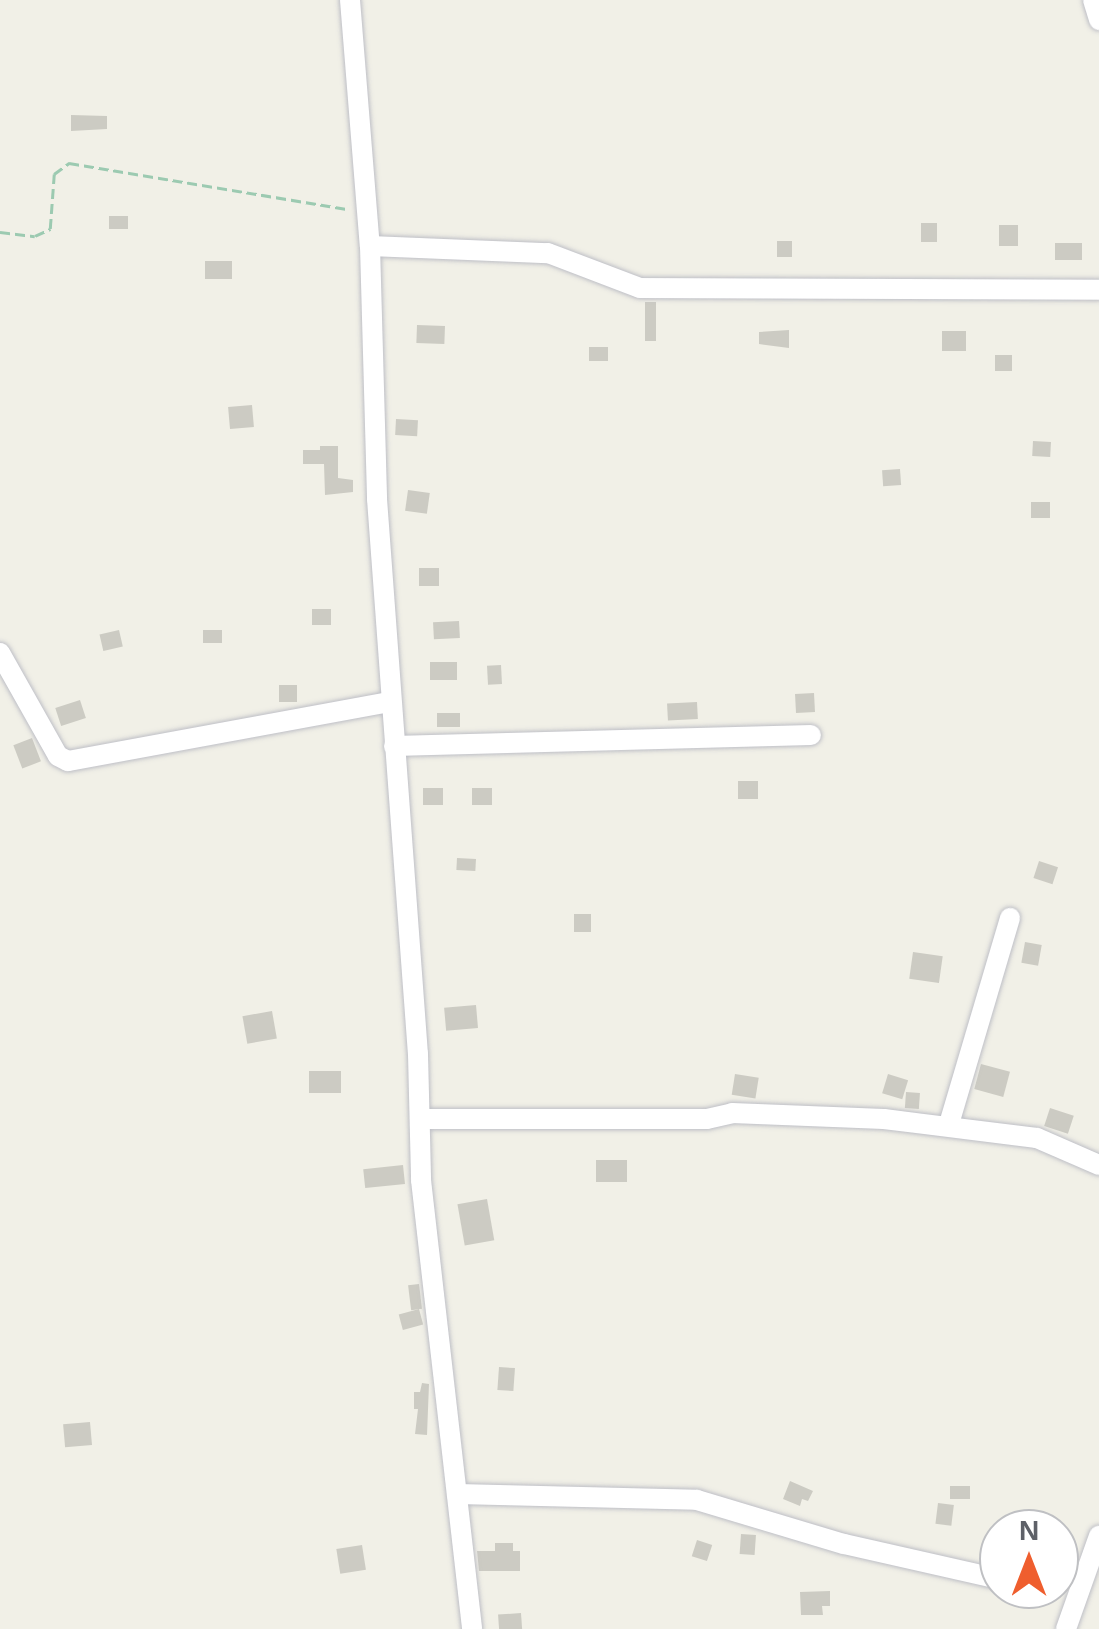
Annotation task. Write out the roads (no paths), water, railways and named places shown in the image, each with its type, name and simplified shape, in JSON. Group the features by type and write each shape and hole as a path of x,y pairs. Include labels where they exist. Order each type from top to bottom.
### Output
{"street":[{"path":"350,0 370,246 377,499 422,1180 472,1629"},
{"path":"1093,0 1099,20"},
{"path":"370,246 548,254 640,288 1099,290"},
{"path":"0,654 58,756 68,761 390,702"},
{"path":"394,746 811,735"},
{"path":"949,1124 1010,918"},
{"path":"420,1119 707,1119 732,1112 771,1112 949,1124 1037,1138 1099,1165"},
{"path":"457,1494 697,1500 844,1544 979,1574"},
{"path":"1079,1572 1099,1536"}]}
